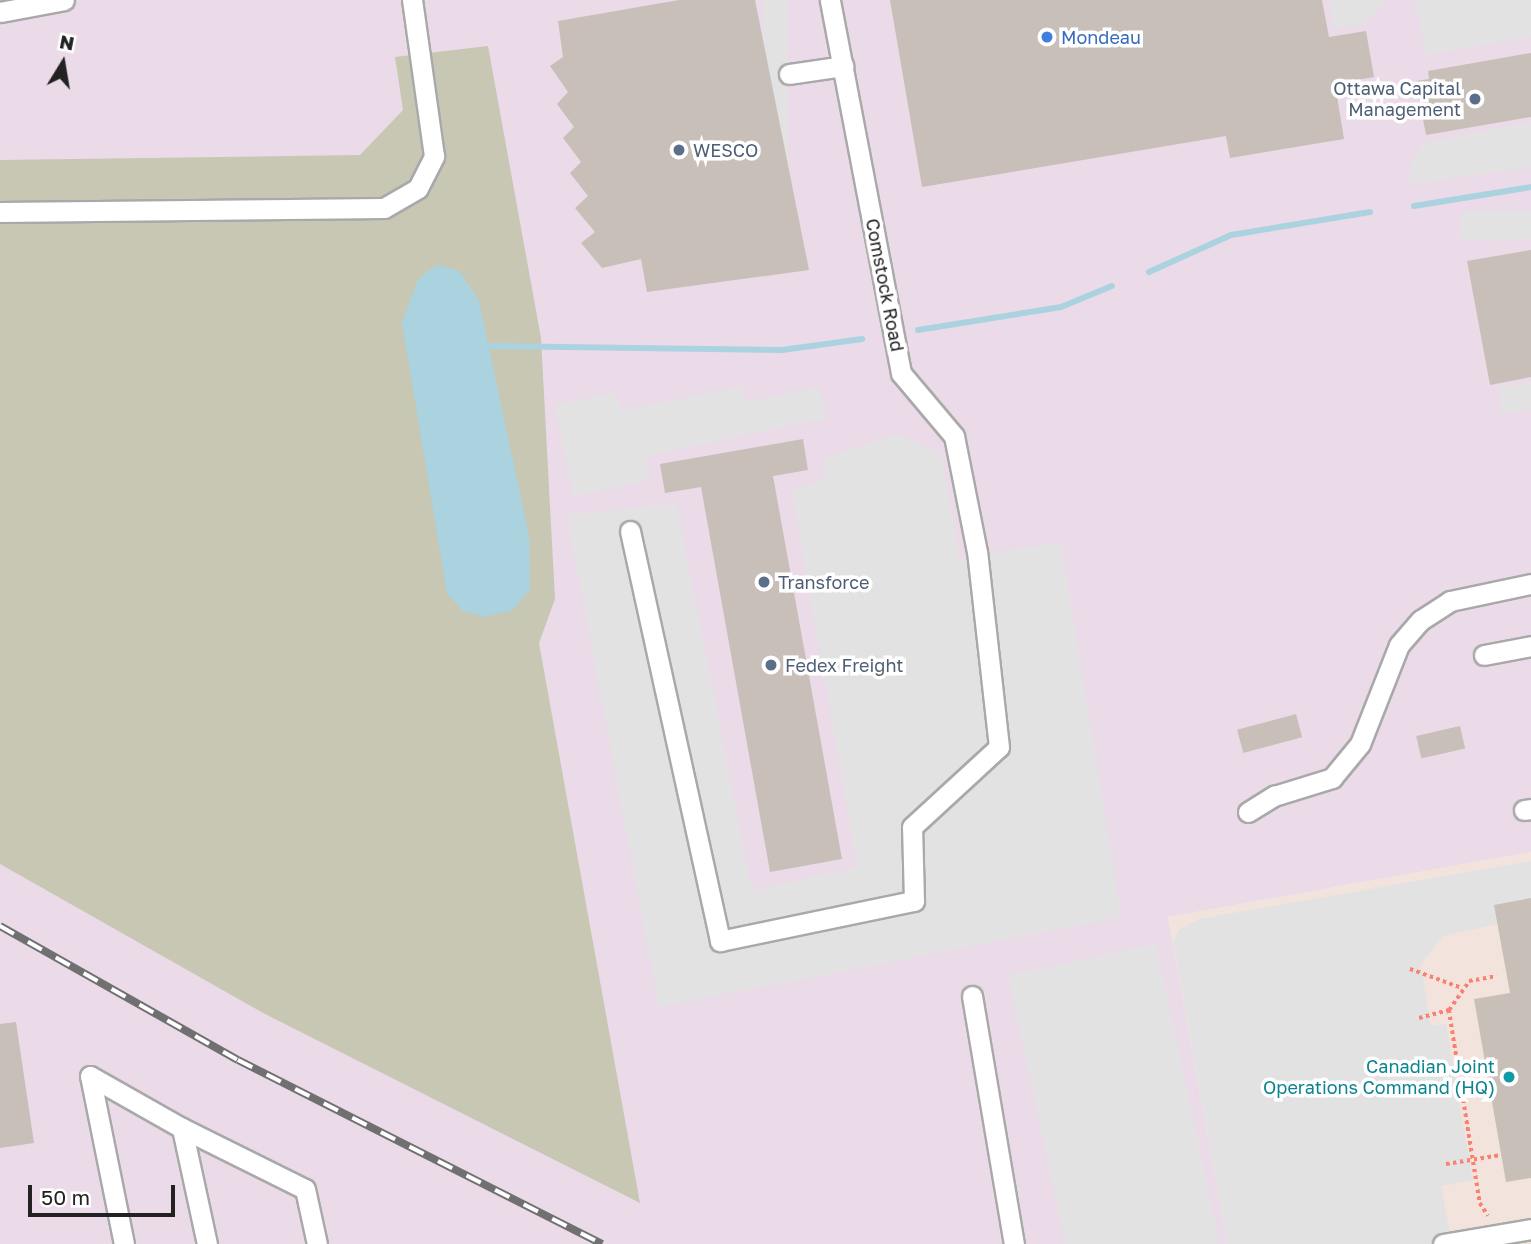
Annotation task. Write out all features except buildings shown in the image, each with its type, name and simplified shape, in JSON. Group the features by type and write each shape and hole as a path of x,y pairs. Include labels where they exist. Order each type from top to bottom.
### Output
{"street":[{"path":"0,12 64,0"},
{"path":"0,212 384,208 418,188 434,156 412,0"},
{"name":"Comstock Road","path":"630,531 720,941 914,901 912,827 999,747 977,552 954,436 901,373 830,0"},
{"path":"789,74 843,66"},
{"path":"1248,812 1274,796 1332,778 1360,744 1399,645 1421,620 1450,601 1531,584"},
{"path":"1484,655 1531,646"},
{"path":"972,996 1014,1244"},
{"path":"124,1244 90,1076 182,1128 305,1189 317,1244"},
{"path":"182,1128 207,1244"},
{"path":"1443,1244 1531,1229"}],"path":[{"path":"1410,969 1462,988 1497,976"},
{"path":"1462,988 1449,1010 1482,1211 1499,1219"},
{"path":"1419,1017 1449,1010"},
{"path":"1446,1164 1501,1155"}],"shaded area":[{"path":"0,0 1531,0 1531,852 1168,917 1235,1244 0,1244"},
{"path":"763,0 788,0 788,241 763,241"},
{"path":"1329,0 1386,2 1361,24 1334,29"},
{"path":"1415,0 1531,0 1531,37 1426,55"},
{"path":"488,46 541,338 555,599 539,643 640,1203 265,1014 0,864 0,160 360,155 403,110 395,57"},
{"path":"1531,122 1531,167 1411,184 1410,165 1424,143"},
{"path":"1461,211 1531,211 1531,239 1461,239"},
{"path":"1531,382 1531,409 1502,414 1498,388"},
{"path":"742,386 745,402 819,387 826,418 645,456 650,480 574,496 554,405 616,392 621,411"},
{"path":"898,434 941,453 959,557 1061,543 1121,917 659,1007 567,515 676,504 752,891 857,867 792,489 821,481 827,458"},
{"path":"1531,852 1531,1244 1227,1244 1168,917"},
{"path":"1531,861 1531,898 1495,905 1498,924 1443,936 1421,964 1431,1026 1446,1024 1473,1180 1441,1186 1452,1244 1227,1244 1173,941 1179,930 1199,919"},
{"path":"1156,944 1220,1243 1065,1244 1008,975"}],"water":[{"path":"437,265 459,271 479,301 529,536 530,589 513,610 485,617 463,611 447,594 402,323 418,279"}],"waterway":[{"path":"1414,206 1531,187"},
{"path":"1149,272 1231,235 1370,212"},
{"path":"918,330 1061,307 1112,286"},
{"path":"489,346 782,350 862,339"}],"railway":[{"path":"0,926 238,1060 602,1244"}],"place":[{"name":"Mondeau","path":"1047,37"},
{"name":"Ottawa Capital Management","path":"1475,99"},
{"name":"WESCO","path":"679,150"},
{"name":"Transforce","path":"764,582"},
{"name":"Fedex Freight","path":"771,665"},
{"name":"Canadian Joint Operations Command (HQ)","path":"1509,1077"}]}
